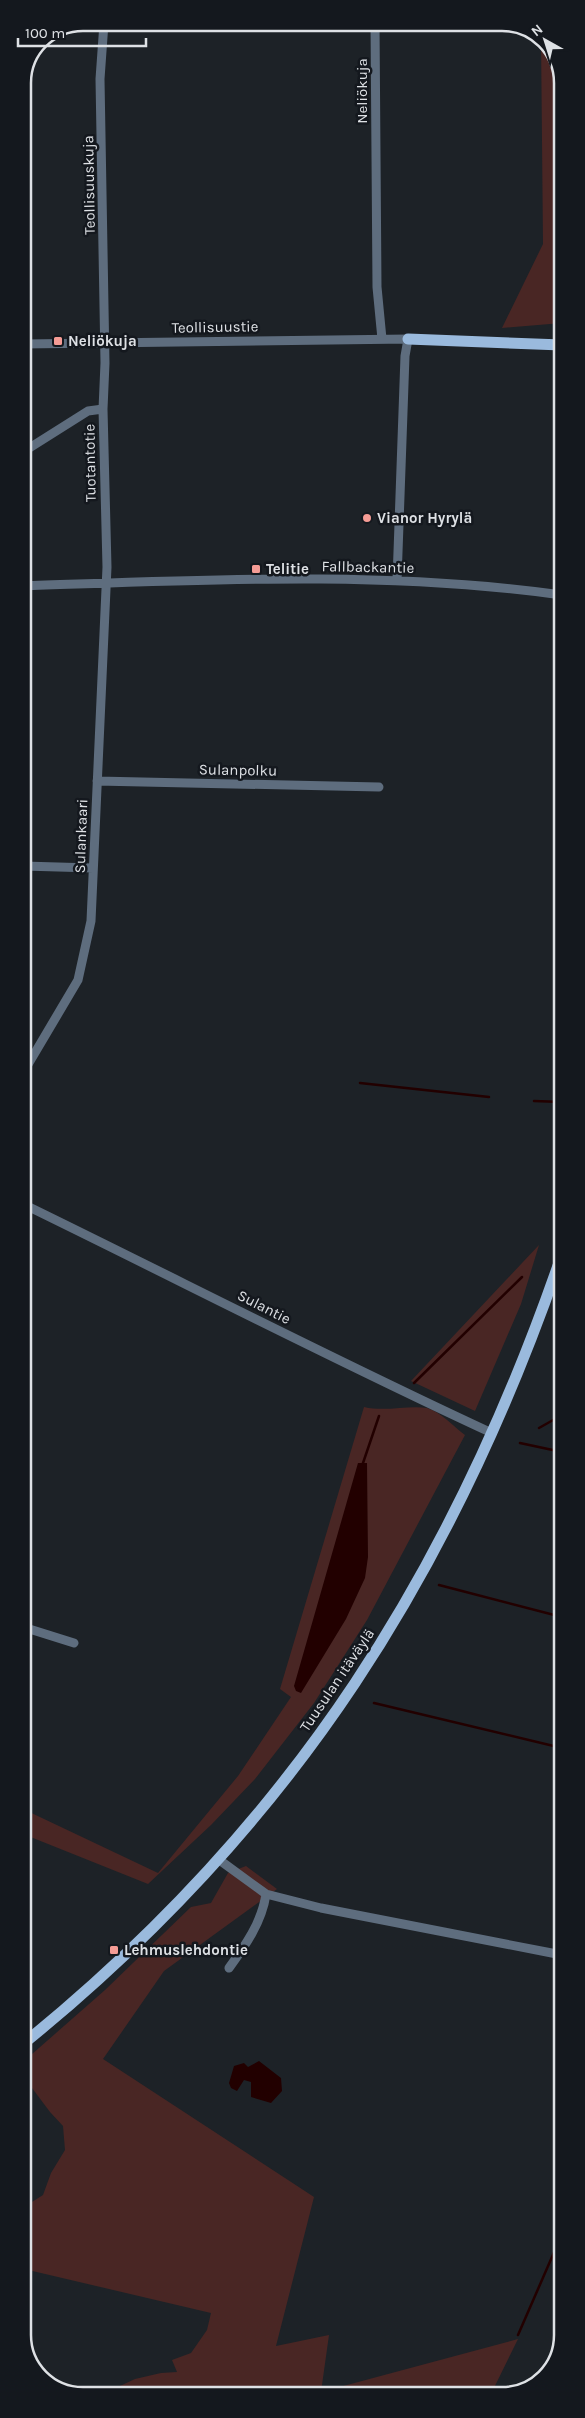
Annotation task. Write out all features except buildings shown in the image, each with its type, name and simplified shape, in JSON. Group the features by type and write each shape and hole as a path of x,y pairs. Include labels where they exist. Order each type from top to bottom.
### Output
{"main road":[{"path":"408,338 554,346"},
{"path":"520,344 554,342"},
{"name":"Tuusulan itäväylä","path":"31,2038 64,2011 138,1943 218,1859 300,1760 355,1684 391,1627 430,1556 492,1433 541,1316 554,1278"}],"street":[{"name":"Teollisuuskuja","path":"103,31 100,78 104,343"},
{"name":"Neliökuja","path":"375,31 377,287 382,339"},
{"name":"Teollisuustie","path":"31,344 408,338"},
{"path":"397,580 405,356 408,338"},
{"name":"Tuotantotie","path":"104,343 103,410 106,583"},
{"path":"31,447 88,411 103,410"},
{"name":"Fallbackantie","path":"31,586 106,583 397,580 481,586 554,594"},
{"name":"Sulankaari","path":"31,1059 78,980 91,921 106,583"},
{"name":"Sulanpolku","path":"97,781 379,787"},
{"path":"31,866 93,868"},
{"name":"Sulantie","path":"31,1208 228,1304 352,1368 492,1433"},
{"path":"31,1630 74,1643"},
{"path":"218,1859 266,1894 321,1908 554,1953"},
{"path":"229,1968 246,1945 264,1908 266,1894"}],"shaded area":[{"path":"541,65 550,65 554,84 554,324 502,328 543,244"},
{"path":"539,1245 521,1304 475,1411 411,1381"},
{"path":"364,1407 380,1409 413,1407 432,1410 465,1435 367,1620 314,1703 255,1779 211,1825 148,1884 31,1837 31,1813 158,1873 238,1776 291,1697 280,1689"},
{"path":"358,1463 367,1463 368,1557 365,1578 346,1619 301,1693 296,1691 294,1686"},
{"path":"246,1866 277,1889 164,1971 103,2059 314,2197 276,2346 329,2335 322,2387 118,2387 135,2379 161,2373 177,2372 172,2360 191,2353 207,2330 211,2313 31,2271 31,2203 43,2195 51,2173 65,2150 63,2126 31,2087 31,2055 105,1990 191,1907 211,1903 228,1873"},
{"path":"259,2061 281,2078 282,2091 271,2103 251,2097 251,2082 244,2080 237,2091 231,2088 229,2083 234,2066 244,2063 248,2067"},
{"path":"518,2339 494,2387 340,2387"}],"waterway":[{"path":"360,1083 489,1097"},
{"path":"534,1101 554,1102"},
{"path":"414,1383 522,1277"},
{"path":"363,1463 379,1416"},
{"path":"539,1428 554,1420"},
{"path":"520,1443 554,1450"},
{"path":"439,1585 554,1615"},
{"path":"374,1703 554,1746"},
{"path":"518,2335 554,2252"}],"place":[{"name":"Neliökuja","path":"58,341"},
{"name":"Vianor Hyrylä","path":"367,518"},
{"name":"Telitie","path":"256,569"},
{"name":"Lehmuslehdontie","path":"114,1950"}]}
